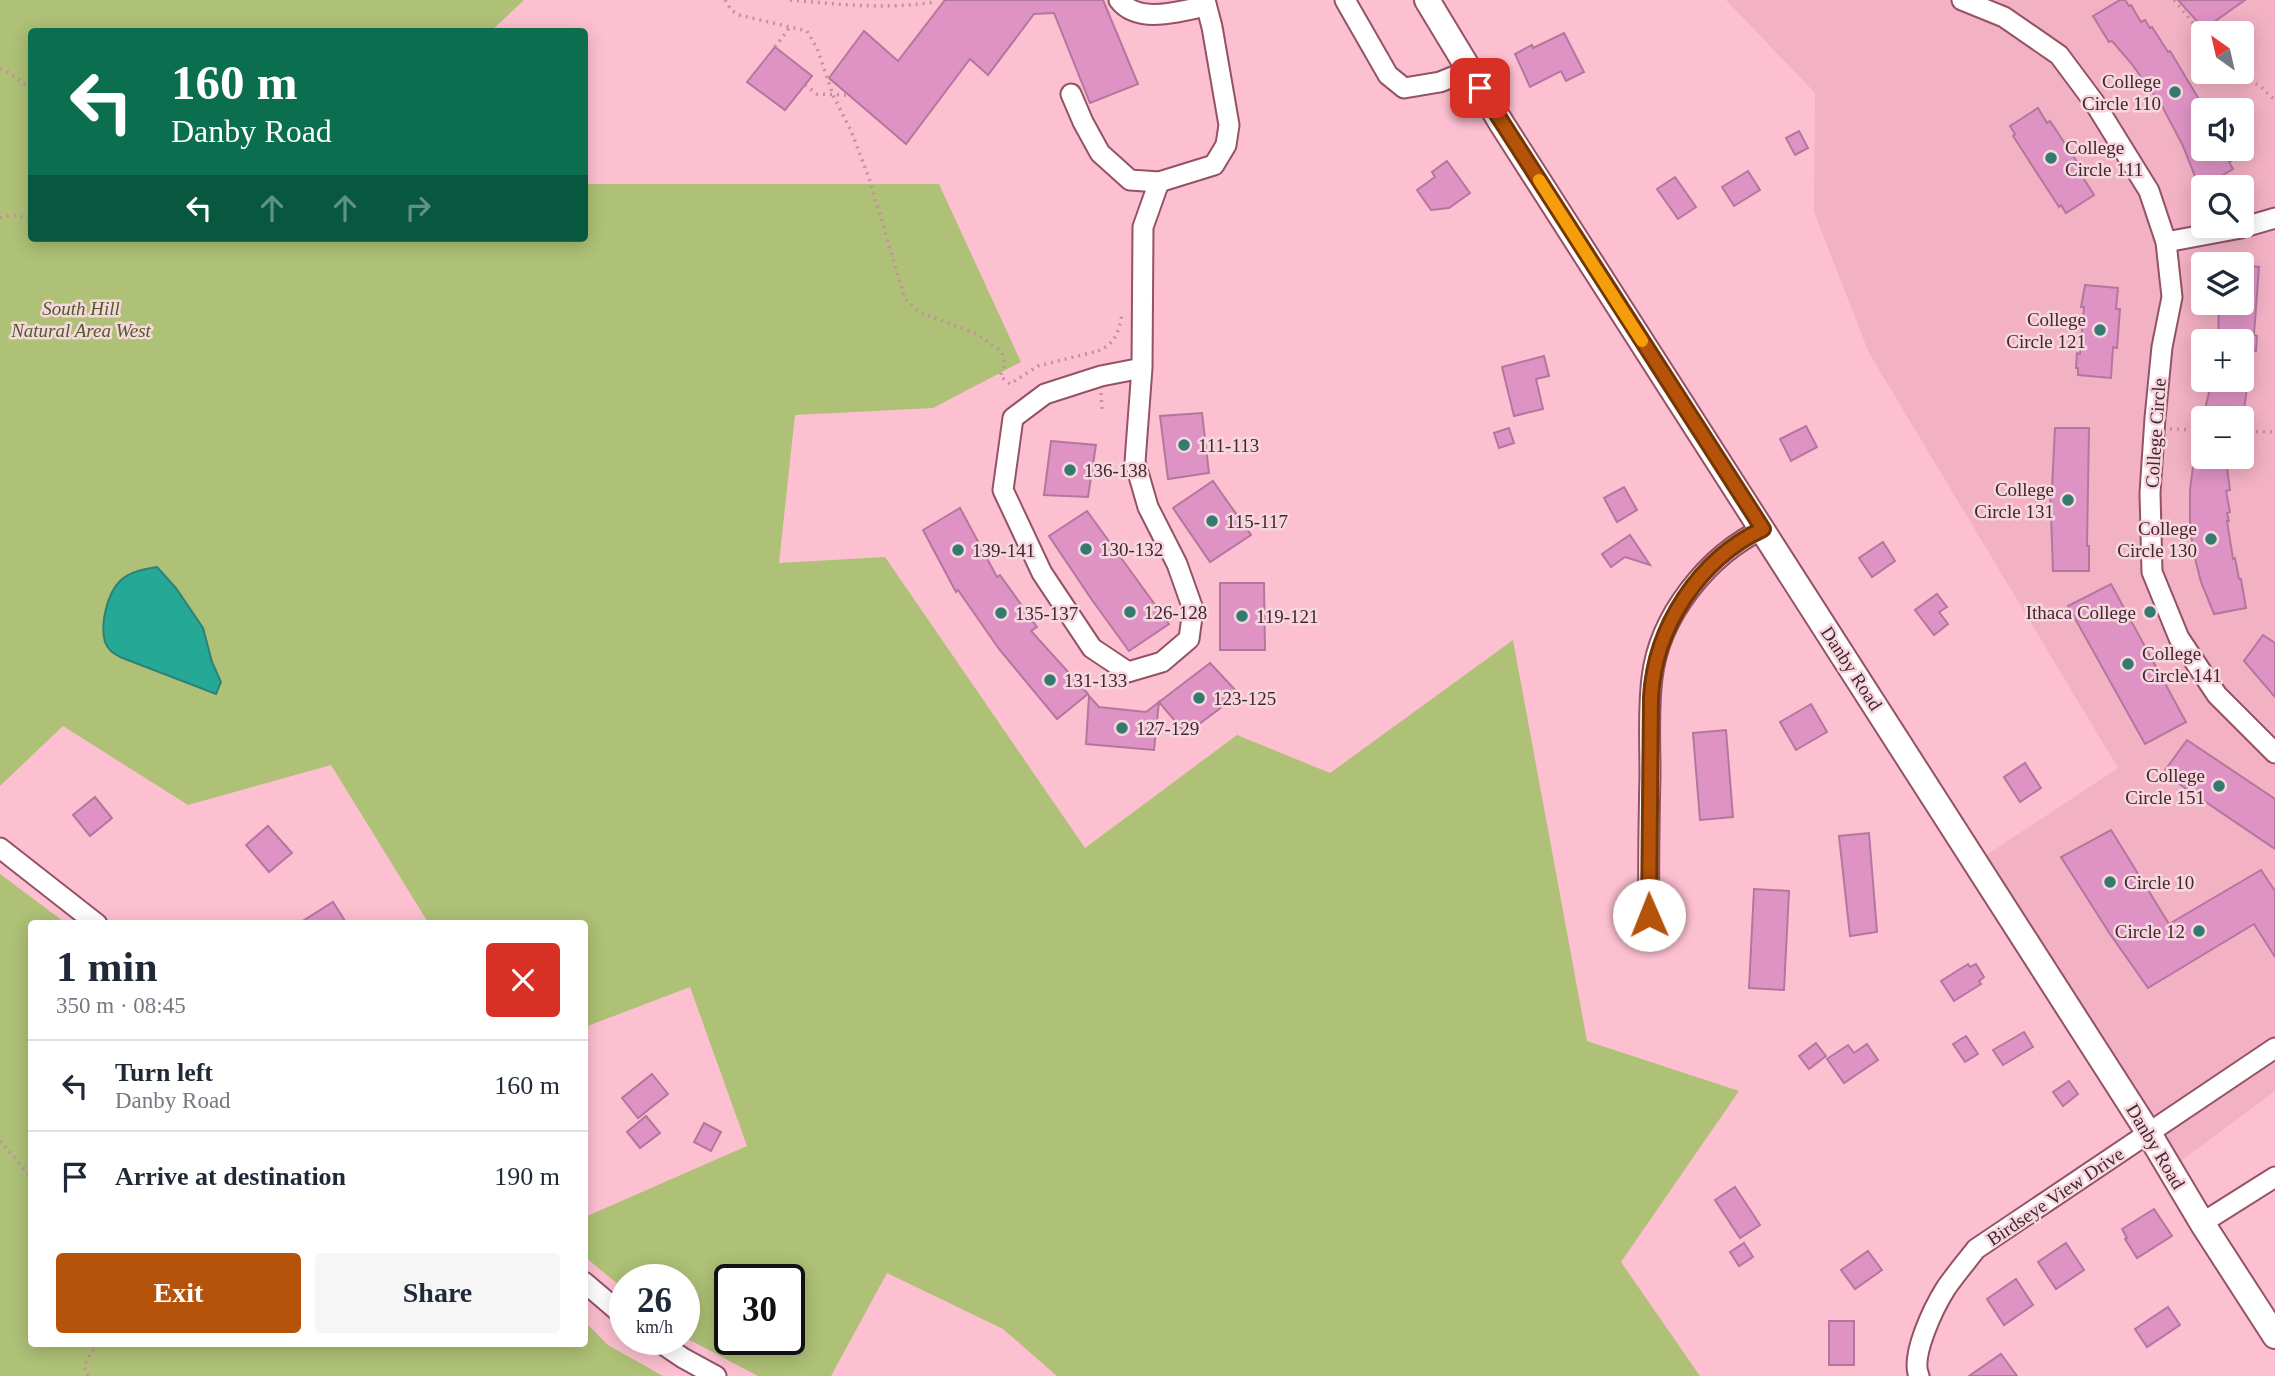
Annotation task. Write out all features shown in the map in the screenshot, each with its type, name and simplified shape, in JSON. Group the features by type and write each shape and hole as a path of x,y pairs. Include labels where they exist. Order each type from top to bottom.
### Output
{"main road":[{"name":"Danby Road","path":"1427,0 2274,1333"}],"street":[{"path":"1071,94 1100,153 1130,180 1159,182 1213,164 1226,145 1229,125 1206,3 1171,13 1148,14 1131,10 1119,0"},
{"path":"1345,0 1388,75 1404,88 1440,82 1470,70"},
{"name":"College Circle","path":"1962,0 2004,17 2059,55 2094,102 2149,191 2166,242 2172,297 2162,347 2154,429 2151,493 2152,572 2179,638 2217,695 2275,753"},
{"path":"1142,368 1101,376 1045,394 1013,418 1003,490 1042,573 1092,648 1128,672 1162,662 1189,639 1193,609 1177,564 1148,507 1135,462 1142,368 1143,226 1159,182"},
{"path":"2166,242 2241,228 2275,218"},
{"path":"1649,915 1651,697 1656,659 1668,625 1695,585 1715,562 1733,547 1763,529"},
{"path":"0,848 92,920"},
{"name":"Birdseye View Drive","path":"1919,1376 1915,1367 1926,1326 1945,1289 1976,1249 2275,1048"},
{"path":"2202,1223 2275,1177"},
{"path":"588,1286 609,1304"},
{"path":"679,1355 716,1376"}],"path":[{"path":"725,0 731,10 739,15 807,31 817,48 833,95 852,133 870,181 905,299 919,312 977,334 1002,352 1005,364 1000,376 1010,384 1038,366 1108,347 1115,340 1120,328 1124,303"},
{"path":"789,0 865,7 911,6 934,2"},
{"path":"2174,0 2191,21"},
{"path":"775,47 790,27"},
{"path":"0,69 6,70 28,85"},
{"path":"2254,82 2275,100"},
{"path":"805,85 817,94 847,95"},
{"path":"0,218 8,215 28,218"},
{"path":"1098,351 1102,409"},
{"path":"2154,429 2191,430"},
{"path":"2254,431 2275,432"},
{"path":"0,1141 28,1173"},
{"path":"88,1376 84,1366 94,1347"}],"shaded area":[{"name":"Ithaca College","path":"1726,0 2275,0 2275,1091 2170,1169 1976,862 2118,768 1869,353 1814,212 1815,93"},
{"path":"157,567 176,588 203,628 212,662 221,682 216,694 120,657 106,645 104,618 108,601 116,586 129,574"}],"green space":[{"name":"South Hill Natural Area West","path":"0,0 524,0 494,28 28,28 28,242 588,242 588,184 939,184 1021,362 933,408 795,415 779,563 885,557 1085,848 1237,735 1330,773 1513,640 1587,1041 1739,1091 1621,1262 1700,1376 1057,1376 1003,1329 887,1273 831,1376 758,1376 718,1355 805,1355 805,1264 714,1264 714,1353 700,1345 700,1264 609,1264 609,1277 588,1259 588,1216 747,1146 690,987 588,1026 588,920 427,920 331,765 188,805 63,726 0,786"},
{"path":"0,874 62,920 28,920 28,1347 588,1347 588,1325 609,1346 609,1355 626,1355 663,1376 0,1376"}],"building":[{"path":"945,0 1103,0 1138,84 1090,103 1054,13 1034,14 988,75 970,59 906,144 829,78 864,31 898,61"},
{"name":"College Circle 110","path":"2120,0 2125,0 2141,22 2145,20 2150,28 2152,27 2198,98 2191,98 2191,161 2231,161 2229,162 2233,169 2223,175 2194,175 2162,106 2131,63 2112,41 2109,42 2093,16"},
{"path":"2178,0 2245,0 2215,21 2197,21"},
{"path":"1564,33 1584,72 1566,81 1561,71 1530,87 1515,54"},
{"path":"775,47 812,76 785,110 747,82"},
{"name":"College Circle 111","path":"2038,108 2047,123 2050,121 2085,174 2082,176 2094,195 2066,213 2061,205 2059,207 2013,136 2015,134 2010,126"},
{"path":"1799,131 1808,148 1795,155 1786,138"},
{"path":"1447,161 1470,193 1449,208 1431,210 1417,190 1435,177 1432,172"},
{"path":"1748,171 1760,190 1734,206 1722,187"},
{"path":"1675,177 1696,207 1678,219 1657,189"},
{"path":"2254,266 2259,267 2254,335 2254,329 2218,329 2219,315 2254,315"},
{"name":"College Circle 121","path":"2085,285 2118,288 2116,309 2120,309 2117,348 2113,347 2111,378 2078,375 2076,368 2077,353 2080,354 2084,307 2081,307"},
{"path":"2254,335 2257,336 2254,351"},
{"path":"1544,356 1549,376 1536,379 1543,409 1514,416 1502,367"},
{"path":"2209,392 2246,392 2244,406 2206,406"},
{"name":"111-113","path":"1202,413 1209,473 1168,479 1160,416"},
{"path":"1806,426 1817,447 1791,461 1780,439"},
{"path":"1509,428 1514,443 1499,448 1494,433"},
{"name":"College Circle 131","path":"2055,428 2089,428 2089,571 2053,571 2050,488"},
{"name":"136-138","path":"1051,441 1096,445 1088,497 1044,495"},
{"name":"College Circle 130","path":"2193,469 2227,469 2230,490 2226,491 2230,512 2227,513 2227,521 2233,559 2235,558 2241,579 2246,608 2214,614 2201,582 2194,554 2190,528"},
{"name":"115-117","path":"1213,481 1251,535 1210,562 1173,508"},
{"path":"1624,487 1637,510 1617,522 1604,498"},
{"path":"960,508 997,577 1000,575 1037,627 1031,631 1088,694 1057,719 999,649 958,590 956,592 923,530"},
{"path":"1087,511 1169,624 1129,651 1049,536"},
{"path":"1630,535 1650,565 1625,557 1611,567 1602,554"},
{"path":"1883,542 1895,561 1872,577 1859,558"},
{"name":"119-121","path":"1220,583 1264,583 1265,650 1220,650"},
{"name":"College Circle 141","path":"2111,584 2186,722 2145,744 2068,606"},
{"path":"1937,594 1947,607 1939,612 1948,624 1934,635 1915,610"},
{"path":"2263,635 2275,643 2275,697 2244,661"},
{"name":"123-125","path":"1210,663 1239,694 1186,734 1159,702"},
{"name":"127-129","path":"1089,696 1099,707 1146,712 1159,702 1154,750 1086,744"},
{"path":"1811,704 1827,732 1796,750 1780,722"},
{"path":"1726,730 1733,817 1700,820 1693,733"},
{"name":"College Circle 151","path":"2187,740 2275,799 2275,849 2163,773"},
{"path":"2025,763 2041,788 2020,802 2004,777"},
{"path":"95,797 112,818 90,836 73,815"},
{"path":"268,826 292,853 269,872 246,845"},
{"path":"2111,830 2169,924 2261,870 2275,891 2275,957 2254,924 2148,988 2061,857"},
{"path":"1869,833 1877,932 1850,936 1839,836"},
{"path":"1754,889 1789,891 1784,990 1749,988"},
{"path":"333,902 344,920 304,920"},
{"path":"1968,964 1970,967 1976,964 1984,977 1979,981 1981,984 1954,1001 1941,981"},
{"path":"2024,1032 2033,1047 2003,1065 1993,1050"},
{"path":"1966,1036 1978,1054 1965,1062 1953,1044"},
{"path":"1816,1043 1826,1056 1809,1069 1799,1056"},
{"path":"1867,1044 1878,1060 1844,1083 1827,1059 1848,1045 1854,1053"},
{"path":"652,1074 668,1094 638,1118 622,1098"},
{"path":"2069,1081 2078,1094 2063,1106 2053,1092"},
{"path":"646,1116 660,1133 640,1148 627,1132"},
{"path":"704,1123 721,1132 711,1151 694,1142"},
{"path":"1735,1187 1760,1225 1740,1238 1715,1200"},
{"path":"2154,1209 2172,1236 2137,1258 2122,1229"},
{"path":"1744,1243 1753,1257 1739,1266 1730,1252"},
{"path":"2066,1243 2084,1270 2056,1289 2038,1262"},
{"path":"1868,1251 1882,1270 1855,1289 1841,1270"},
{"path":"2016,1279 2033,1305 2004,1325 1987,1299"},
{"path":"2168,1307 2180,1325 2147,1347 2135,1329"},
{"path":"1829,1321 1854,1321 1854,1365 1829,1365"},
{"path":"2001,1354 2017,1376 1969,1376"}],"slow traffic":[{"path":"1539,180 1642,341"}],"place":[{"name":"College Circle 110","path":"2175,92"},
{"name":"College Circle 111","path":"2051,158"},
{"name":"College Circle 121","path":"2100,330"},
{"name":"111-113","path":"1184,445"},
{"name":"136-138","path":"1070,470"},
{"name":"College Circle 131","path":"2068,500"},
{"name":"115-117","path":"1212,521"},
{"name":"College Circle 130","path":"2211,539"},
{"name":"130-132","path":"1086,549"},
{"name":"139-141","path":"958,550"},
{"name":"126-128","path":"1130,612"},
{"name":"Ithaca College","path":"2150,612"},
{"name":"135-137","path":"1001,613"},
{"name":"119-121","path":"1242,616"},
{"name":"College Circle 141","path":"2128,664"},
{"name":"131-133","path":"1050,680"},
{"name":"123-125","path":"1199,698"},
{"name":"127-129","path":"1122,728"},
{"name":"College Circle 151","path":"2219,786"},
{"name":"Circle 10","path":"2110,882"},
{"name":"Circle 12","path":"2199,931"}],"route":[{"path":"1480,88 1763,529 1748,536 1715,562 1677,609 1661,641 1652,676 1651,697 1649,915"}]}
